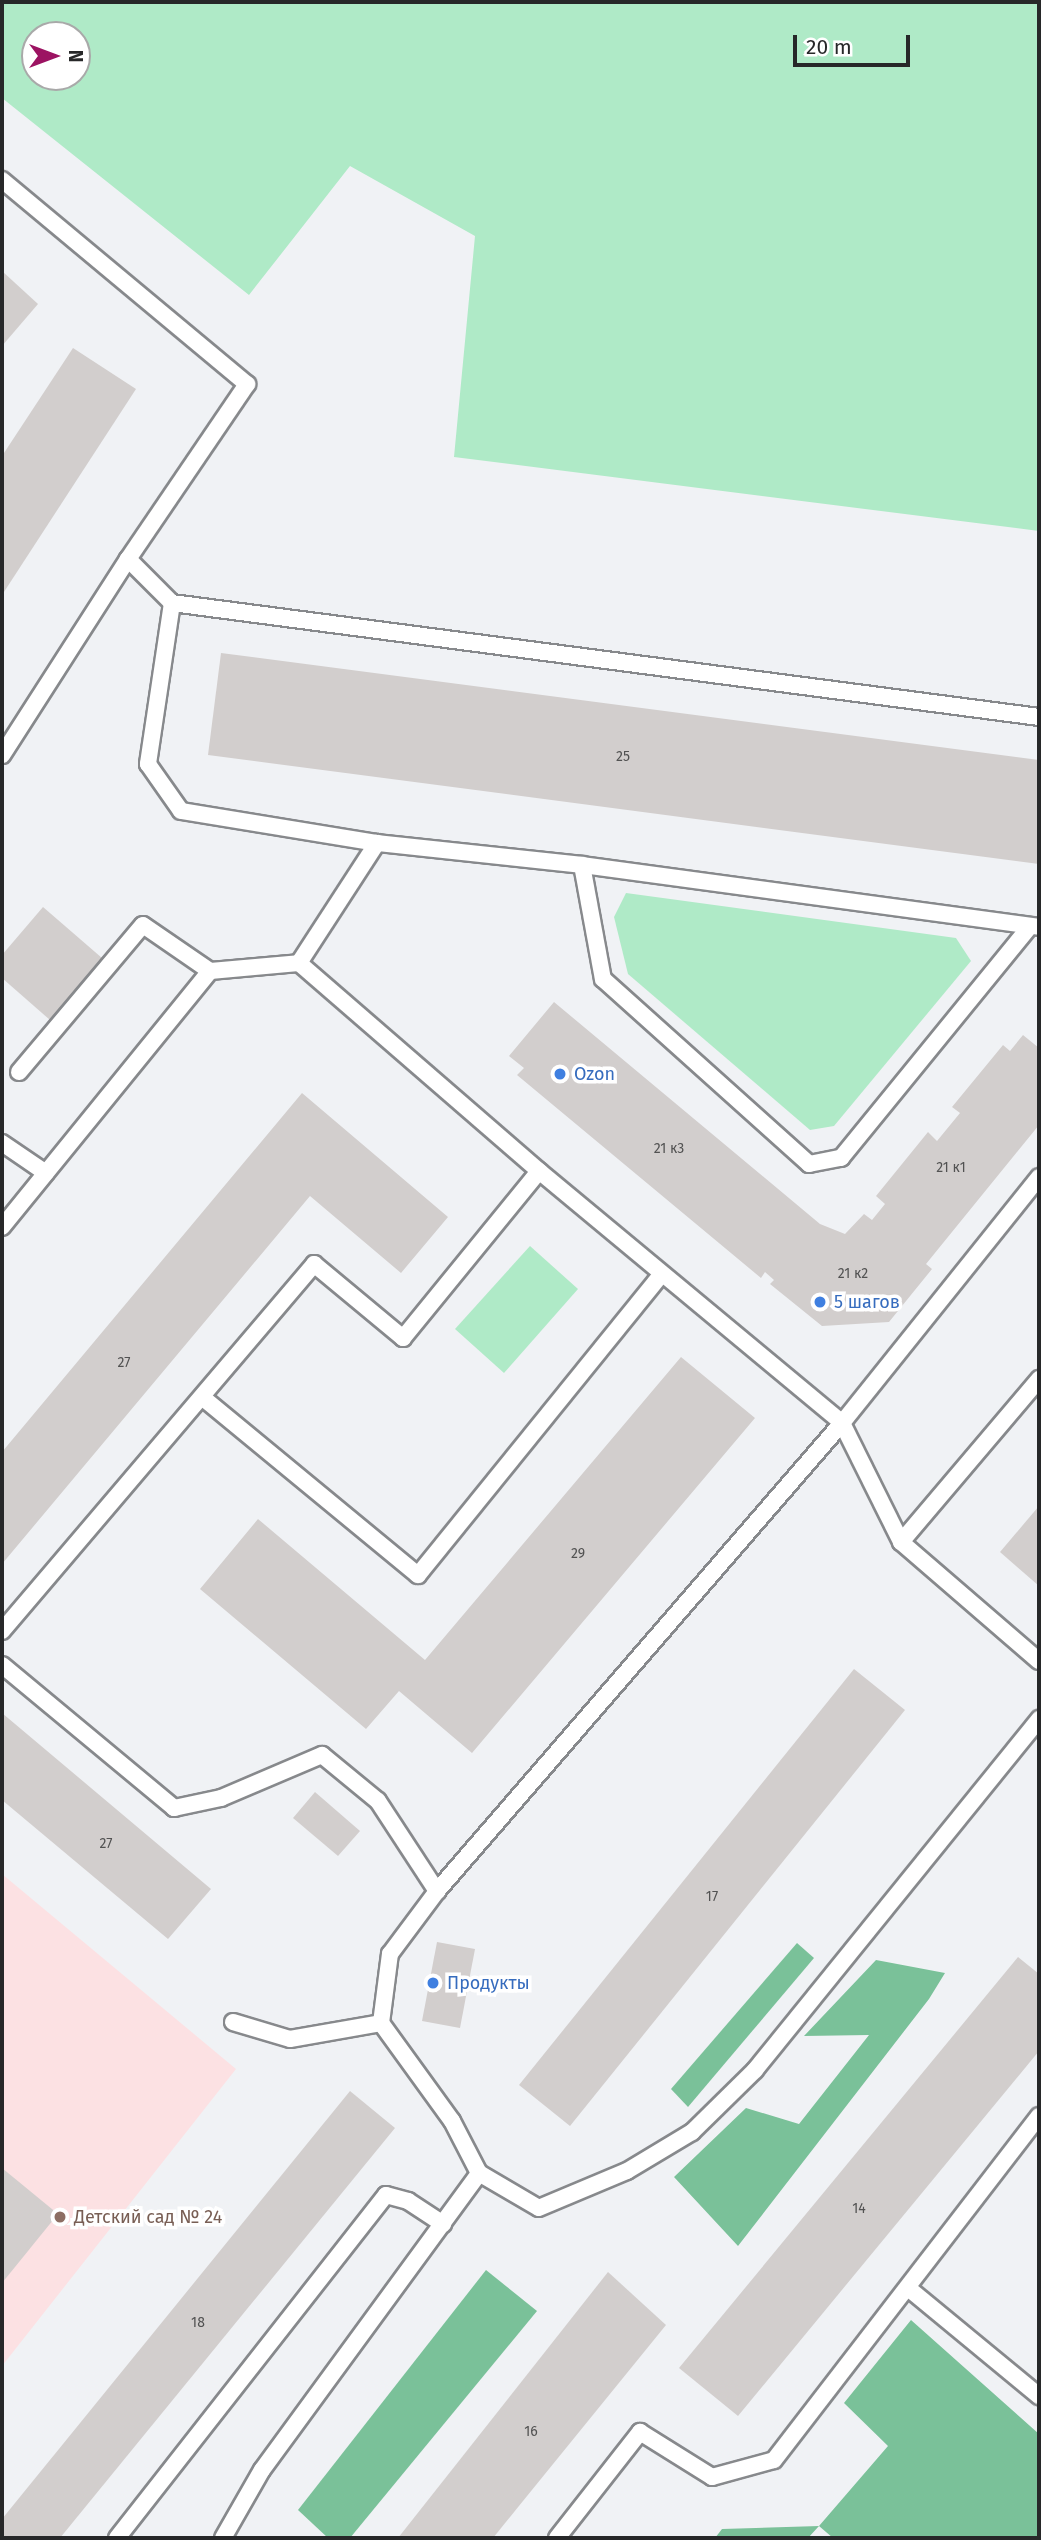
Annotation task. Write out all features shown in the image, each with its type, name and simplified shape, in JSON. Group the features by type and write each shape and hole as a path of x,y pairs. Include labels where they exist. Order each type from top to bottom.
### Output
{"lane":[{"path":"2,180 247,384 128,559 2,755"},
{"path":"128,559 172,603 1039,717"},
{"path":"172,603 148,764 181,811 377,843 582,865 1035,927"},
{"path":"299,963 377,843"},
{"path":"582,865 603,979 809,1164 841,1158 1035,927"},
{"path":"19,1072 143,925 210,971 299,963 539,1171 842,1423 901,1542 1039,1661"},
{"path":"2,1227 210,971"},
{"path":"2,1143 46,1174"},
{"path":"2,1632 314,1264 403,1338 539,1171"},
{"path":"1039,1177 842,1423 437,1891 390,1954 381,2023 452,2121 480,2173 539,2208 627,2171 692,2132 755,2070 1039,1719"},
{"path":"202,1397 418,1574 662,1274"},
{"path":"901,1542 1039,1379"},
{"path":"2,1665 174,1808 221,1798 322,1755 378,1801 437,1891"},
{"path":"233,2022 290,2039 381,2023"},
{"path":"557,2538 639,2432 712,2477 774,2460 1039,2116"},
{"path":"223,2538 262,2470 480,2173"},
{"path":"117,2538 386,2195 408,2201 443,2224"},
{"path":"908,2288 1039,2396"}],"shaded area":[{"name":"Детский сад № 24","path":"2,1874 236,2069 2,2366"}],"green space":[{"path":"2,2 1039,2 1039,531 454,457 475,236 350,166 249,295 2,98"},
{"path":"626,893 956,938 971,961 834,1126 810,1130 628,974 614,917"},
{"path":"530,1246 578,1289 504,1373 455,1329"},
{"path":"797,1943 814,1958 688,2107 671,2089"},
{"path":"876,1960 945,1973 929,1999 738,2246 674,2177 746,2108 799,2124 869,2035 804,2036"},
{"path":"486,2270 537,2311 350,2538 328,2538 298,2510"},
{"path":"911,2320 1039,2434 1039,2538 833,2538 819,2526 888,2446 844,2403"},
{"path":"819,2526 808,2538 715,2538 722,2529"}],"building":[{"path":"2,271 38,304 2,346"},
{"path":"73,348 136,389 2,595 2,456"},
{"path":"221,653 1039,760 1039,864 208,755"},
{"path":"43,907 102,958 50,1020 2,978 2,955"},
{"path":"554,1002 820,1224 845,1234 864,1214 872,1220 885,1204 876,1196 928,1132 937,1141 960,1113 952,1107 1003,1045 1010,1051 1023,1035 1039,1048 1039,1125 926,1264 932,1269 889,1322 822,1326 770,1284 774,1280 765,1272 761,1278 517,1075 524,1068 509,1056"},
{"path":"302,1093 448,1217 401,1273 310,1196 2,1564 2,1452"},
{"path":"681,1357 755,1418 472,1753 399,1691 366,1729 200,1589 258,1519 425,1660"},
{"path":"1039,1506 1039,1586 1000,1552"},
{"path":"854,1669 905,1710 570,2126 519,2085"},
{"path":"2,1713 211,1889 168,1939 2,1800"},
{"path":"315,1792 360,1831 338,1856 293,1818"},
{"path":"437,1942 475,1949 460,2028 422,2021"},
{"path":"1018,1957 1039,1974 1039,2051 738,2416 679,2368"},
{"path":"350,2091 395,2128 60,2538 2,2538 2,2519"},
{"path":"2,2168 58,2214 2,2283"},
{"path":"608,2272 666,2325 493,2538 398,2538"}],"place":[{"name":"Ozon","path":"560,1074"},
{"name":"5 шагов","path":"820,1302"},
{"name":"Продукты","path":"433,1983"},
{"name":"Детский сад № 24","path":"60,2217"}]}
